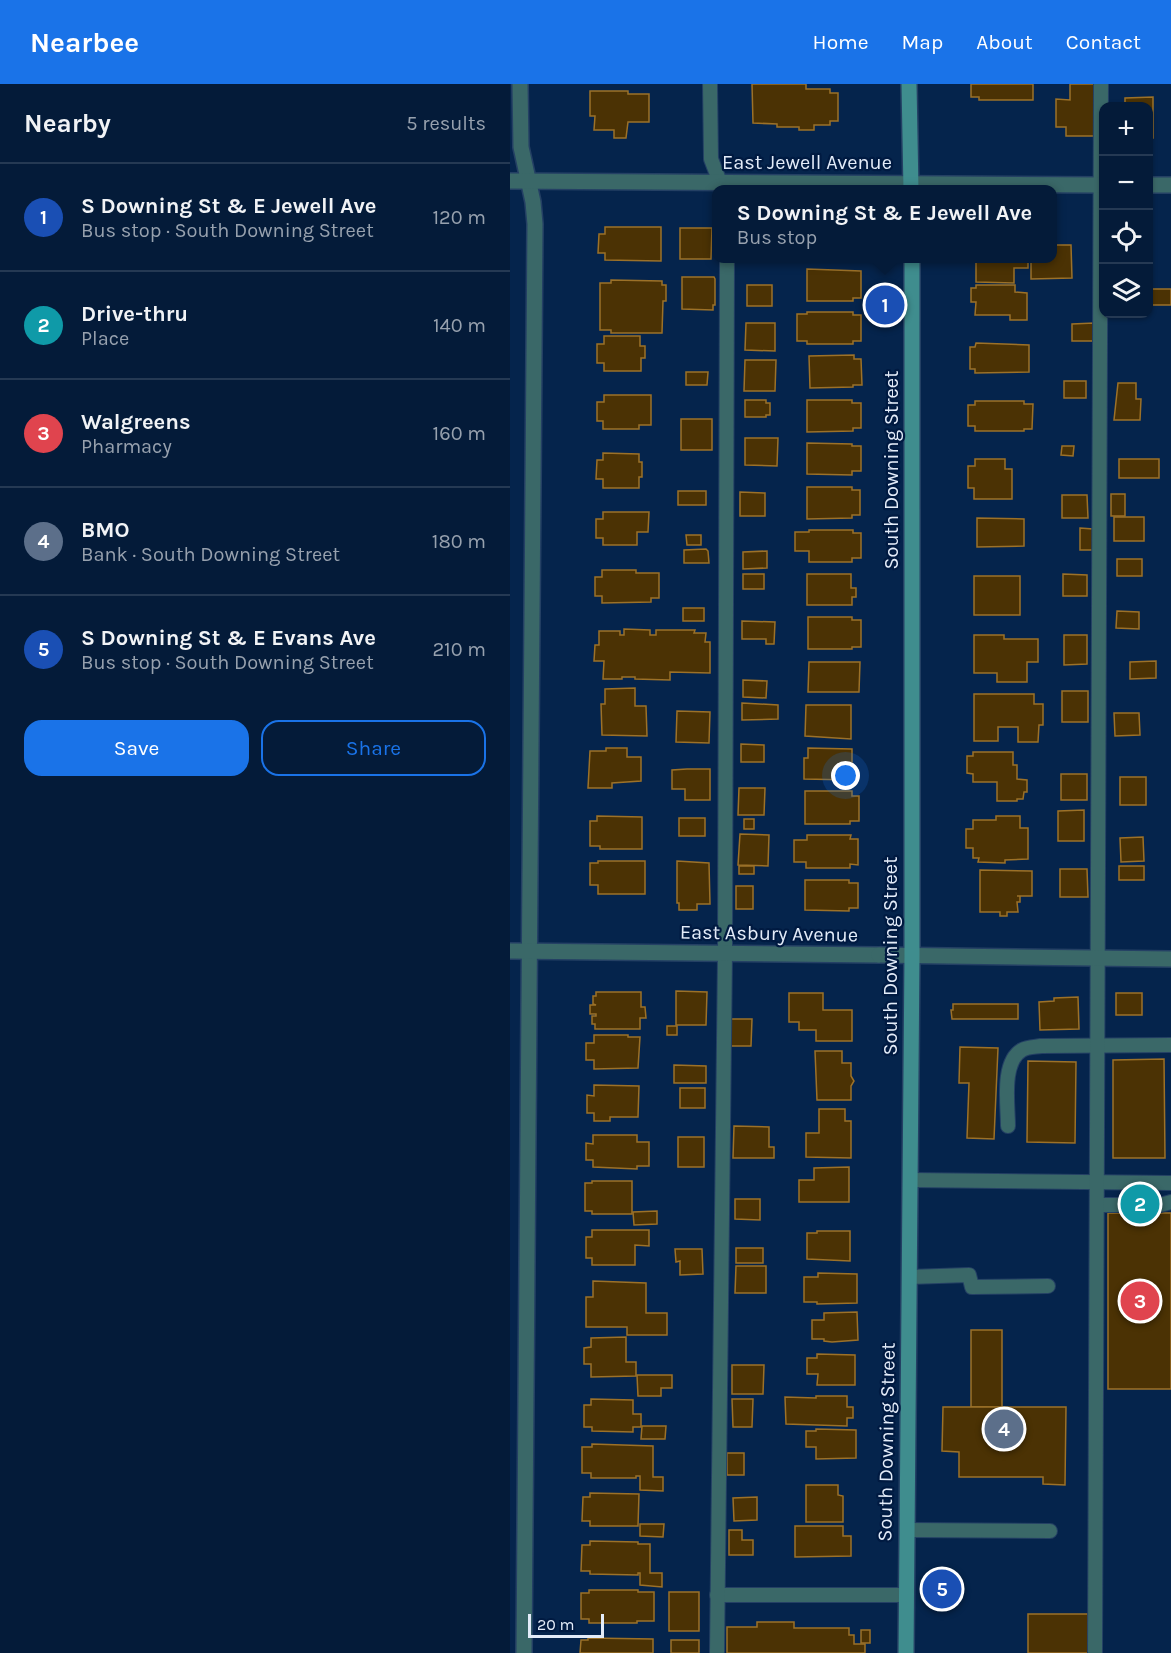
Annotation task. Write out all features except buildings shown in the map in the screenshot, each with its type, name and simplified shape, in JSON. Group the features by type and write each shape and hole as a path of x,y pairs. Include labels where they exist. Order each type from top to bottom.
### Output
{"main road":[{"path":"909,84 911,185"},
{"name":"South Downing Street","path":"906,1653 912,955 912,263"}],"street":[{"path":"520,84 520,132 535,224 524,1653"},
{"name":"East Jewell Avenue","path":"510,181 712,186"},
{"name":"East Jewell Avenue","path":"1057,185 1099,185"},
{"path":"1153,185 1171,185"},
{"name":"East Asbury Avenue","path":"510,951 1171,959"}],"lane":[{"path":"710,84 711,159 721,185"},
{"path":"1101,84 1102,156"},
{"path":"1095,1653 1102,210"},
{"path":"717,1653 725,953 728,263"},
{"path":"1008,1126 1008,1073 1012,1059 1023,1049 1041,1046 1171,1045"},
{"path":"910,1180 1171,1183"},
{"path":"1097,1205 1160,1205 1171,1202"},
{"path":"909,1277 969,1275 972,1287 1048,1286"},
{"path":"907,1530 1050,1531"},
{"path":"717,1595 906,1595"}],"place":[{"name":"S Downing St & E Jewell Ave","path":"885,305"},
{"name":"Drive-thru","path":"1140,1204"},
{"name":"Walgreens","path":"1140,1301"},
{"name":"BMO","path":"1004,1429"},
{"name":"S Downing St & E Evans Ave","path":"942,1589"}]}
